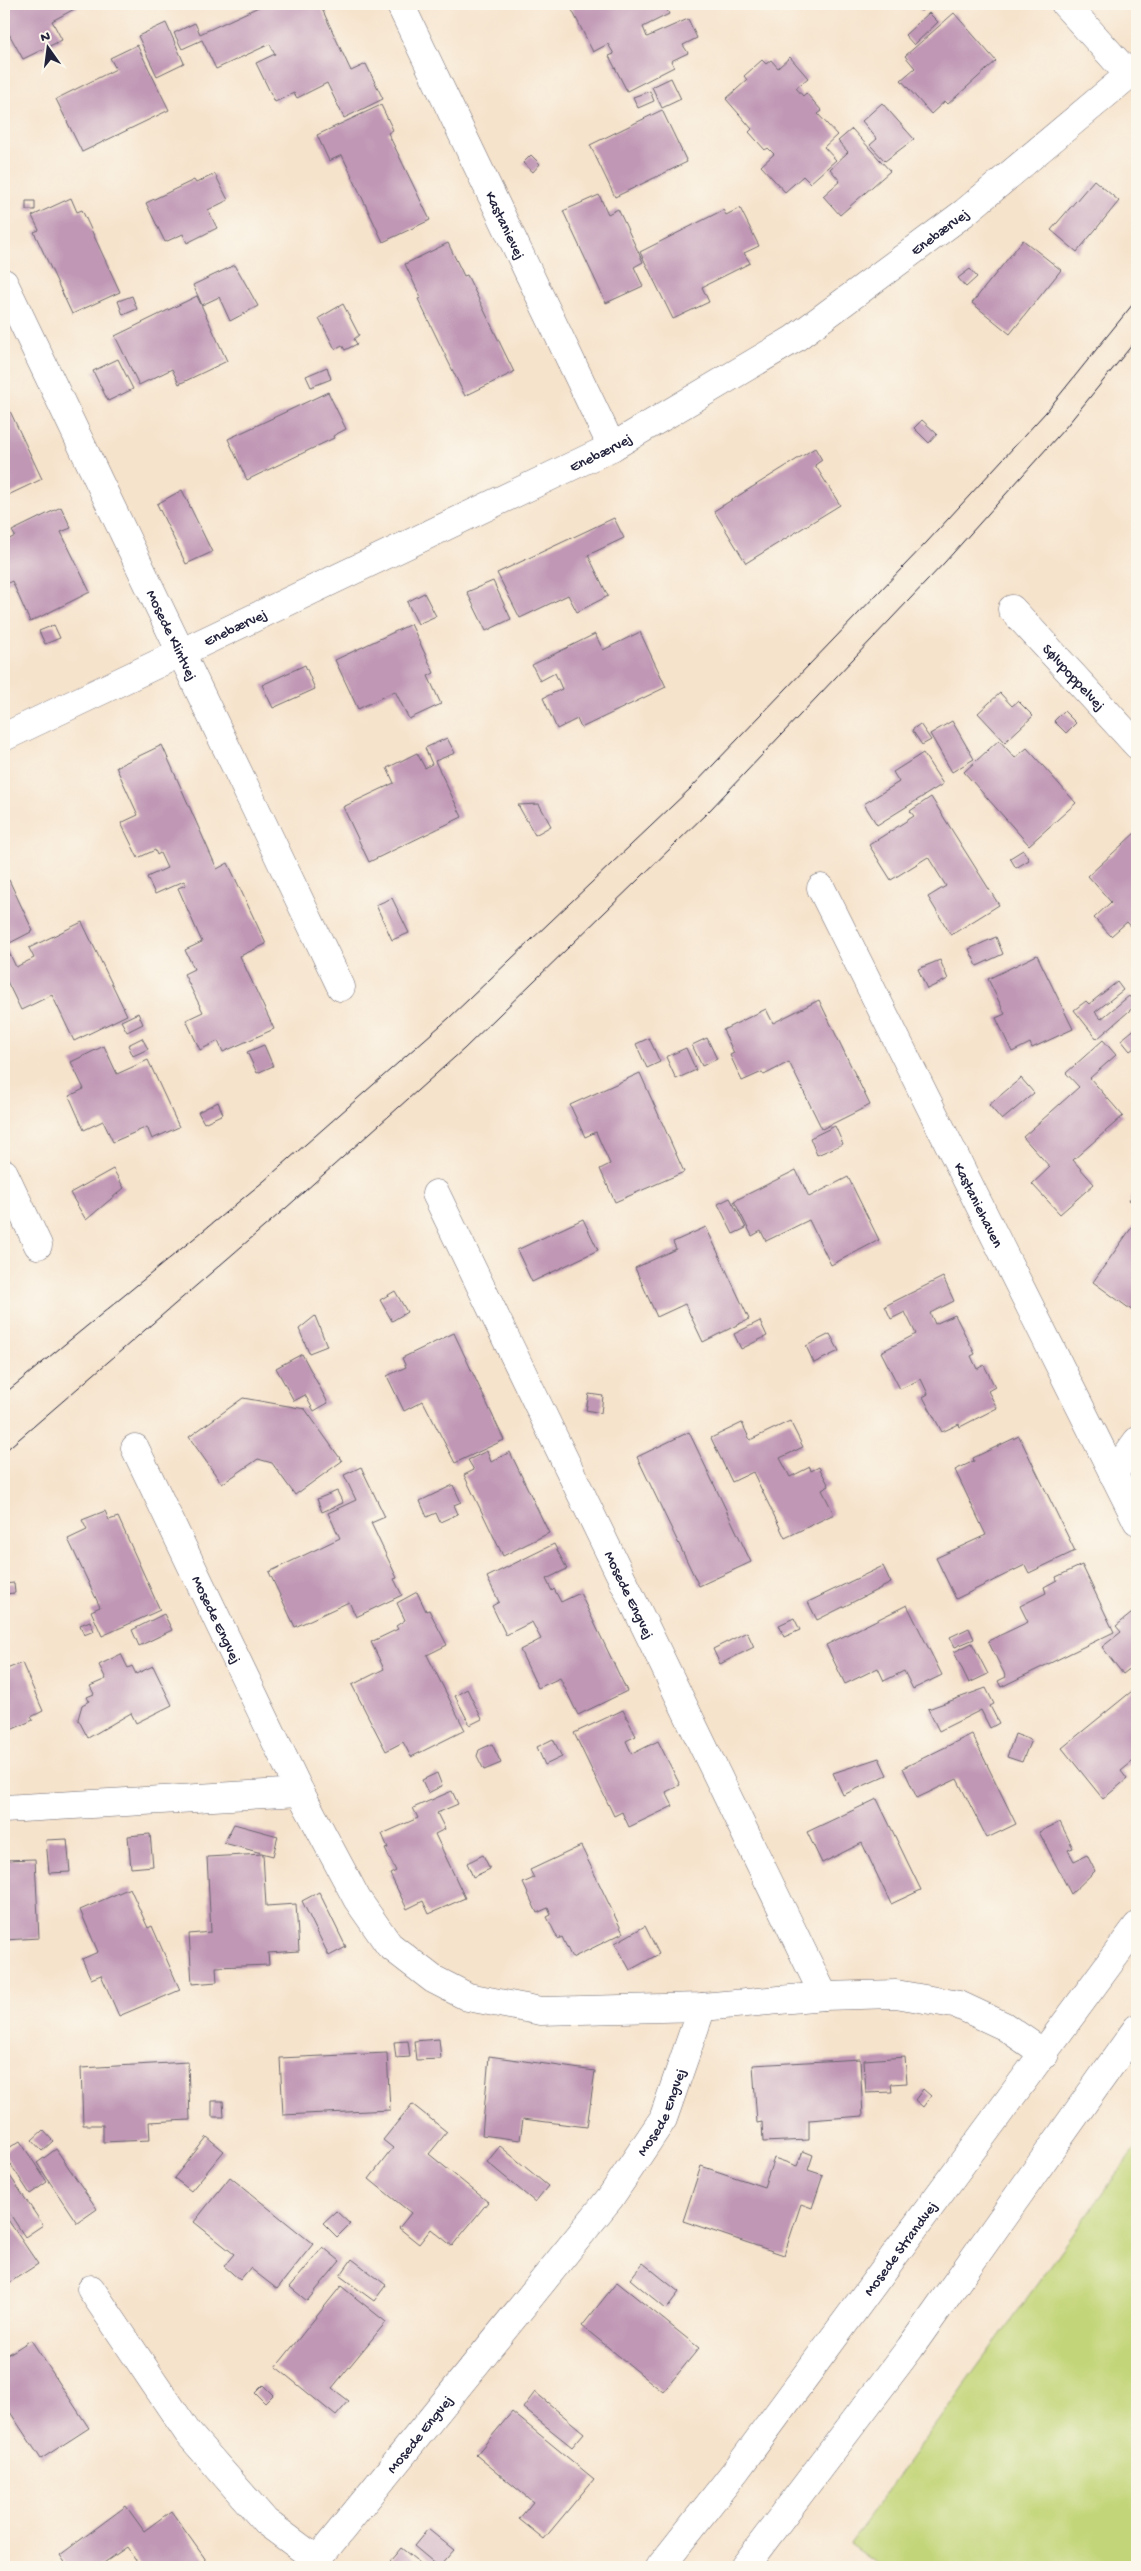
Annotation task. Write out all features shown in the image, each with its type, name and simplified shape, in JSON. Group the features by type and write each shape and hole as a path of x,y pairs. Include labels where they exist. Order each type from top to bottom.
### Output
{"street":[{"name":"Kastanievej","path":"400,4 612,447"},
{"path":"1065,4 1134,72"},
{"name":"Enebærvej","path":"4,737 612,447 794,339 964,212 1134,72"},
{"name":"Mosede Klintvej","path":"4,284 341,988"},
{"name":"Sølvpoppelvej","path":"1012,609 1137,745"},
{"name":"Kastaniehaven","path":"821,888 1137,1521"},
{"path":"4,1173 38,1245"},
{"name":"Mosede Engvej","path":"436,1194 824,1996"},
{"path":"1113,1474 1137,1441"},
{"name":"Mosede Engvej","path":"135,1448 300,1792 357,1899 389,1945 434,1979 468,1997 541,2011 702,2007 824,1996 896,1994 959,2005 1004,2026 1045,2054"},
{"path":"4,1809 300,1792"},
{"name":"Mosede Strandvej","path":"660,2567 738,2469 1045,2054 1137,1926"},
{"name":"Mosede Engvej","path":"91,2289 188,2433 266,2522 318,2560 610,2198 663,2119 702,2007"},
{"path":"744,2567 910,2348 1137,2028"}],"green space":[{"path":"1137,2146 1137,2567 881,2567 849,2544"}],"building":[{"path":"4,4 77,4 78,7 52,21 62,40 23,59 4,25"},
{"path":"265,4 333,4 322,9 351,71 366,64 383,99 344,118 327,83 297,98 294,93 275,102 256,63 275,54 270,44 216,69 202,40 182,49 174,33 195,23 200,34"},
{"path":"569,4 664,4 669,14 643,27 647,37 688,19 697,38 683,45 688,53 671,61 674,67 627,91 609,56 614,54 608,44 593,52"},
{"path":"915,4 930,4 921,11"},
{"path":"929,13 938,22 914,45 905,35"},
{"path":"954,13 996,61 948,104 945,101 931,114 901,80 915,68 905,56"},
{"path":"166,23 184,63 157,76 138,36"},
{"path":"137,45 169,110 82,152 56,99 116,69 110,58"},
{"path":"790,57 808,78 796,88 803,96 806,93 822,111 818,114 837,135 824,147 836,160 810,183 803,176 785,192 761,166 774,154 768,148 765,150 749,132 752,129 726,99 747,80 744,76 762,60 766,64 771,60 778,68"},
{"path":"671,78 681,99 662,108 652,87"},
{"path":"650,91 654,101 638,108 633,97"},
{"path":"882,103 914,139 885,161 870,145 877,139 862,121"},
{"path":"381,105 393,130 388,133 430,220 383,242 342,155 329,161 317,135"},
{"path":"662,110 687,162 615,197 590,145"},
{"path":"852,129 890,171 840,215 823,196 840,181 830,169 848,152 838,141"},
{"path":"531,155 540,164 533,172 523,163"},
{"path":"215,174 228,200 208,210 217,228 187,243 183,234 165,242 146,203 194,180 196,183"},
{"path":"1094,180 1119,201 1077,252 1051,230"},
{"path":"599,195 608,214 618,209 643,262 634,267 643,286 606,303 563,211"},
{"path":"71,198 77,212 82,210 120,292 72,314 34,232 39,230 32,216"},
{"path":"26,201 35,201 35,210 26,210"},
{"path":"740,208 759,246 744,253 750,263 702,287 709,302 673,319 640,252 723,210 726,215"},
{"path":"1023,240 1061,270 1010,334 972,303"},
{"path":"448,243 464,276 467,275 514,372 465,396 418,299 421,298 405,264"},
{"path":"235,265 258,306 230,321 219,297 202,305 193,285"},
{"path":"970,269 977,277 966,287 958,278"},
{"path":"132,296 137,309 123,315 118,301"},
{"path":"197,296 227,361 179,384 172,369 139,385 115,336"},
{"path":"343,304 359,335 354,339 357,344 345,350 342,345 335,349 319,318"},
{"path":"118,359 133,389 108,401 93,371"},
{"path":"327,367 331,379 311,387 306,376"},
{"path":"328,392 346,429 333,436 334,438 247,480 228,439"},
{"path":"9,409 42,479 4,497 4,412"},
{"path":"922,420 937,434 929,443 914,428"},
{"path":"815,448 822,460 815,465 840,505 746,563 714,511"},
{"path":"182,490 212,552 186,564 157,504"},
{"path":"61,507 71,528 61,532 90,592 30,622 12,581 4,585 4,542 15,536 12,531"},
{"path":"614,518 624,538 588,555 608,596 577,612 568,595 520,618 497,573"},
{"path":"493,581 511,619 486,631 467,592"},
{"path":"424,593 436,616 418,624 407,602"},
{"path":"411,624 434,673 428,676 441,704 409,719 395,691 358,709 335,660"},
{"path":"54,625 60,638 45,644 39,631"},
{"path":"640,632 666,687 581,728 577,719 557,729 543,698 562,689 555,673 540,681 532,665 595,634 603,650"},
{"path":"305,665 315,689 273,708 262,685"},
{"path":"1000,693 1012,706 1018,701 1033,716 1005,742 978,713"},
{"path":"1064,711 1076,723 1066,733 1054,721"},
{"path":"952,721 974,759 952,772 930,734"},
{"path":"920,724 931,740 922,745 912,730"},
{"path":"447,738 455,753 435,761 462,817 369,862 343,807 394,783 387,768 417,753 425,768 432,764 425,748"},
{"path":"999,740 1015,758 1027,748 1076,803 1029,845 964,772"},
{"path":"162,745 217,869 228,863 266,944 240,956 274,1029 223,1052 218,1041 200,1050 186,1020 203,1012 184,974 194,969 185,950 202,942 178,888 186,885 184,881 155,894 147,877 167,868 160,853 157,855 155,850 138,858 121,823 138,815 116,767"},
{"path":"923,753 943,784 877,825 864,804 899,782 893,772"},
{"path":"931,797 999,905 951,935 928,897 946,886 928,857 891,880 869,845 914,816 910,811"},
{"path":"539,804 551,826 535,835 518,805"},
{"path":"1136,832 1137,933 1127,922 1111,936 1094,918 1111,902 1088,876"},
{"path":"1023,850 1029,860 1016,868 1010,858"},
{"path":"9,880 33,931 4,946 4,882"},
{"path":"392,898 409,933 392,940 376,905"},
{"path":"82,922 127,1015 74,1041 52,995 21,1010 4,975 4,947 6,946 16,967 34,958 29,948"},
{"path":"996,937 1003,954 977,966 969,949"},
{"path":"1037,955 1073,1029 1032,1048 1030,1043 1012,1052 996,1018 1005,1014 988,979"},
{"path":"940,960 948,979 927,989 918,969"},
{"path":"1117,982 1123,990 1095,1012 1101,1019 1129,996 1136,1005 1097,1039 1074,1010 1086,1001 1089,1004"},
{"path":"819,1000 870,1105 822,1129 789,1062 764,1075 762,1072 742,1081 730,1055 734,1053 723,1030 766,1009 773,1023"},
{"path":"138,1013 143,1024 127,1032 121,1021"},
{"path":"1137,1027 1137,1046 1130,1051 1121,1040"},
{"path":"142,1038 148,1049 133,1056 128,1045"},
{"path":"649,1038 660,1062 647,1068 636,1044"},
{"path":"707,1038 717,1059 702,1066 692,1045"},
{"path":"1103,1040 1116,1055 1090,1078 1123,1116 1073,1160 1094,1184 1060,1214 1032,1184 1050,1167 1023,1137 1079,1087 1066,1073"},
{"path":"264,1045 273,1066 257,1073 247,1052"},
{"path":"104,1046 117,1074 148,1060 179,1127 152,1139 147,1127 113,1142 103,1121 84,1130 69,1096 84,1089 71,1062"},
{"path":"686,1048 696,1070 676,1079 666,1057"},
{"path":"640,1073 684,1172 615,1202 600,1169 610,1164 596,1132 585,1137 570,1105"},
{"path":"1021,1078 1034,1093 1002,1120 989,1105"},
{"path":"218,1102 223,1114 204,1123 198,1112"},
{"path":"835,1126 843,1144 817,1155 810,1138"},
{"path":"113,1169 124,1188 86,1220 70,1193"},
{"path":"796,1170 809,1197 848,1177 879,1240 831,1265 809,1220 766,1241 761,1231 752,1236 734,1201"},
{"path":"1137,1189 1137,1205 1129,1200"},
{"path":"730,1198 746,1228 733,1234 718,1204"},
{"path":"583,1219 598,1250 532,1282 517,1250"},
{"path":"1137,1220 1137,1314 1093,1282"},
{"path":"706,1227 749,1319 703,1342 685,1304 657,1317 635,1268 676,1249 673,1242"},
{"path":"943,1277 954,1301 930,1313 935,1324 955,1315 975,1354 971,1356 977,1369 984,1365 995,1387 988,1391 997,1408 960,1427 959,1424 942,1432 923,1397 928,1394 921,1379 900,1389 881,1352 916,1334 905,1312 891,1319 885,1306"},
{"path":"395,1291 407,1312 392,1321 380,1300"},
{"path":"315,1316 327,1346 309,1353 299,1329"},
{"path":"760,1321 767,1336 741,1349 734,1334"},
{"path":"454,1333 504,1440 455,1463 423,1401 404,1411 387,1376 406,1367 402,1358"},
{"path":"830,1334 839,1351 814,1363 806,1346"},
{"path":"302,1354 328,1403 314,1411 305,1395 294,1401 276,1368"},
{"path":"589,1394 603,1396 601,1413 586,1410"},
{"path":"243,1398 305,1409 342,1461 295,1495 272,1463 258,1459 222,1484 189,1437"},
{"path":"790,1421 803,1447 780,1458 790,1477 810,1467 811,1471 819,1467 829,1486 822,1490 834,1514 785,1538 753,1472 732,1482 711,1438 742,1423 750,1440"},
{"path":"689,1432 751,1562 699,1586 637,1457"},
{"path":"1019,1436 1075,1551 1029,1573 1025,1565 956,1599 936,1558 986,1535 955,1470 974,1461 973,1458"},
{"path":"487,1451 491,1462 510,1452 549,1533 503,1556 464,1475 474,1470 468,1460"},
{"path":"361,1467 385,1517 371,1523 397,1578 394,1579 402,1595 356,1617 349,1602 295,1627 269,1572 340,1538 328,1513 356,1500 344,1475"},
{"path":"453,1485 461,1502 454,1505 458,1514 440,1522 436,1513 427,1517 420,1501"},
{"path":"337,1491 343,1503 322,1512 317,1499"},
{"path":"105,1511 109,1520 118,1517 160,1610 102,1636 91,1611 100,1607 68,1539 87,1530 82,1520"},
{"path":"554,1544 567,1569 546,1579 552,1591 554,1589 561,1602 580,1593 627,1691 578,1715 560,1678 538,1688 520,1650 541,1639 532,1622 506,1635 492,1606 499,1602 487,1577"},
{"path":"1082,1565 1114,1632 1001,1687 998,1681 1006,1677 988,1641 1028,1622 1020,1606 1046,1593 1044,1587 1057,1580 1056,1577"},
{"path":"883,1566 891,1583 817,1620 808,1602"},
{"path":"14,1583 15,1593 4,1594 4,1584"},
{"path":"417,1592 426,1611 429,1610 447,1645 427,1655 465,1730 411,1757 403,1742 386,1751 352,1685 384,1669 371,1642 398,1629 396,1626 405,1620 397,1603"},
{"path":"907,1605 942,1675 913,1689 904,1671 884,1681 878,1668 845,1684 826,1645"},
{"path":"1137,1609 1137,1663 1123,1674 1102,1647 1121,1632 1116,1626"},
{"path":"164,1614 172,1630 139,1646 132,1630"},
{"path":"794,1618 800,1630 784,1637 779,1625"},
{"path":"90,1621 94,1631 84,1635 80,1625"},
{"path":"969,1628 974,1639 955,1647 950,1637"},
{"path":"747,1632 754,1647 720,1664 713,1649"},
{"path":"972,1643 988,1674 969,1683 954,1652"},
{"path":"121,1654 128,1668 132,1666 136,1674 153,1666 172,1705 136,1723 131,1713 88,1738 78,1719 82,1705 89,1701 87,1697 94,1694 90,1686 106,1679 99,1665"},
{"path":"22,1663 43,1711 31,1717 33,1720 4,1733 4,1670"},
{"path":"1137,1687 1137,1758 1121,1771 1127,1779 1103,1799 1062,1748"},
{"path":"986,1688 994,1704 990,1706 999,1723 990,1728 981,1710 939,1731 928,1709"},
{"path":"467,1689 482,1719 470,1725 455,1696"},
{"path":"623,1710 636,1736 626,1741 632,1754 658,1741 680,1785 666,1792 673,1806 629,1827 622,1812 614,1816 574,1733"},
{"path":"972,1734 1016,1824 987,1838 957,1779 917,1798 903,1768"},
{"path":"1015,1734 1031,1740 1022,1762 1007,1757"},
{"path":"553,1739 562,1757 545,1765 537,1747"},
{"path":"492,1744 501,1763 484,1770 477,1756 479,1750"},
{"path":"879,1758 887,1775 843,1795 833,1773"},
{"path":"437,1773 442,1786 428,1793 422,1780"},
{"path":"452,1791 458,1804 437,1813 445,1829 435,1834 465,1898 429,1914 423,1901 407,1909 390,1874 396,1871 385,1849 388,1848 382,1834 418,1818 413,1808"},
{"path":"877,1799 921,1890 891,1904 862,1843 822,1863 807,1832"},
{"path":"1060,1822 1073,1848 1068,1850 1074,1861 1087,1855 1095,1871 1071,1894 1039,1832"},
{"path":"234,1824 278,1836 273,1856 224,1843"},
{"path":"150,1834 153,1866 131,1868 128,1836"},
{"path":"67,1839 70,1872 49,1873 46,1840"},
{"path":"581,1846 623,1933 572,1958 562,1937 558,1939 547,1917 551,1915 548,1908 537,1913 523,1883 534,1878 530,1870"},
{"path":"263,1854 266,1906 296,1904 299,1951 268,1953 269,1965 216,1967 217,1982 192,1984 189,1934 211,1932 207,1857"},
{"path":"483,1855 490,1869 473,1877 467,1863"},
{"path":"35,1859 39,1938 4,1940 4,1860"},
{"path":"130,1888 148,1928 152,1926 180,1990 119,2016 101,1975 91,1979 82,1959 98,1952 80,1910"},
{"path":"319,1892 346,1947 329,1956 302,1901"},
{"path":"645,1926 659,1954 630,1970 615,1943"},
{"path":"439,2039 441,2059 416,2060 414,2041"},
{"path":"408,2041 410,2057 396,2058 394,2042"},
{"path":"387,2053 390,2110 283,2115 280,2058"},
{"path":"489,2056 595,2071 587,2127 523,2119 520,2140 482,2135"},
{"path":"905,2057 907,2083 891,2084 892,2092 866,2093 864,2060"},
{"path":"860,2059 863,2116 809,2120 809,2140 763,2142 762,2122 757,2123 753,2065"},
{"path":"188,2062 190,2120 149,2122 150,2140 103,2142 103,2125 83,2125 81,2068"},
{"path":"923,2089 931,2096 923,2107 915,2100"},
{"path":"212,2101 223,2101 224,2117 212,2117"},
{"path":"412,2104 447,2132 429,2154 488,2202 452,2246 431,2229 419,2244 399,2228 411,2213 369,2179 393,2148 383,2140"},
{"path":"43,2130 53,2141 42,2151 32,2140"},
{"path":"207,2137 224,2151 191,2191 174,2178"},
{"path":"20,2141 47,2182 30,2194 4,2154 4,2151"},
{"path":"500,2146 548,2186 535,2202 487,2162"},
{"path":"56,2149 97,2209 77,2223 37,2163"},
{"path":"803,2151 813,2155 808,2170 823,2175 812,2208 801,2204 784,2255 683,2221 701,2166 764,2187 774,2158 797,2166"},
{"path":"4,2167 43,2225 25,2237 4,2205"},
{"path":"230,2177 313,2244 277,2289 250,2268 240,2280 224,2266 234,2254 194,2222"},
{"path":"336,2211 350,2224 337,2237 323,2223"},
{"path":"4,2214 38,2264 4,2286"},
{"path":"323,2247 340,2261 307,2301 290,2287"},
{"path":"352,2259 386,2285 374,2301 340,2276"},
{"path":"643,2263 679,2292 666,2309 630,2279"},
{"path":"617,2282 699,2348 663,2392 582,2326"},
{"path":"341,2286 386,2322 332,2388 349,2401 336,2416 276,2367"},
{"path":"31,2340 89,2428 41,2459 4,2403 4,2357"},
{"path":"263,2385 273,2395 265,2403 255,2393"},
{"path":"535,2392 584,2433 572,2447 523,2408"},
{"path":"512,2412 594,2479 544,2539 519,2519 533,2502 476,2455"},
{"path":"126,2506 144,2531 171,2511 211,2567 141,2567 127,2547 98,2567 85,2567 82,2564 78,2567 68,2567 60,2555"},
{"path":"428,2529 454,2550 439,2567 414,2546"},
{"path":"401,2548 425,2567 385,2567"}],"tram line":[{"path":"4,1394 264,1181 449,1018 691,788 927,542 1046,412 1137,299"},
{"path":"4,1452 286,1208 464,1049 709,811 945,562 1065,428 1137,339"}]}
